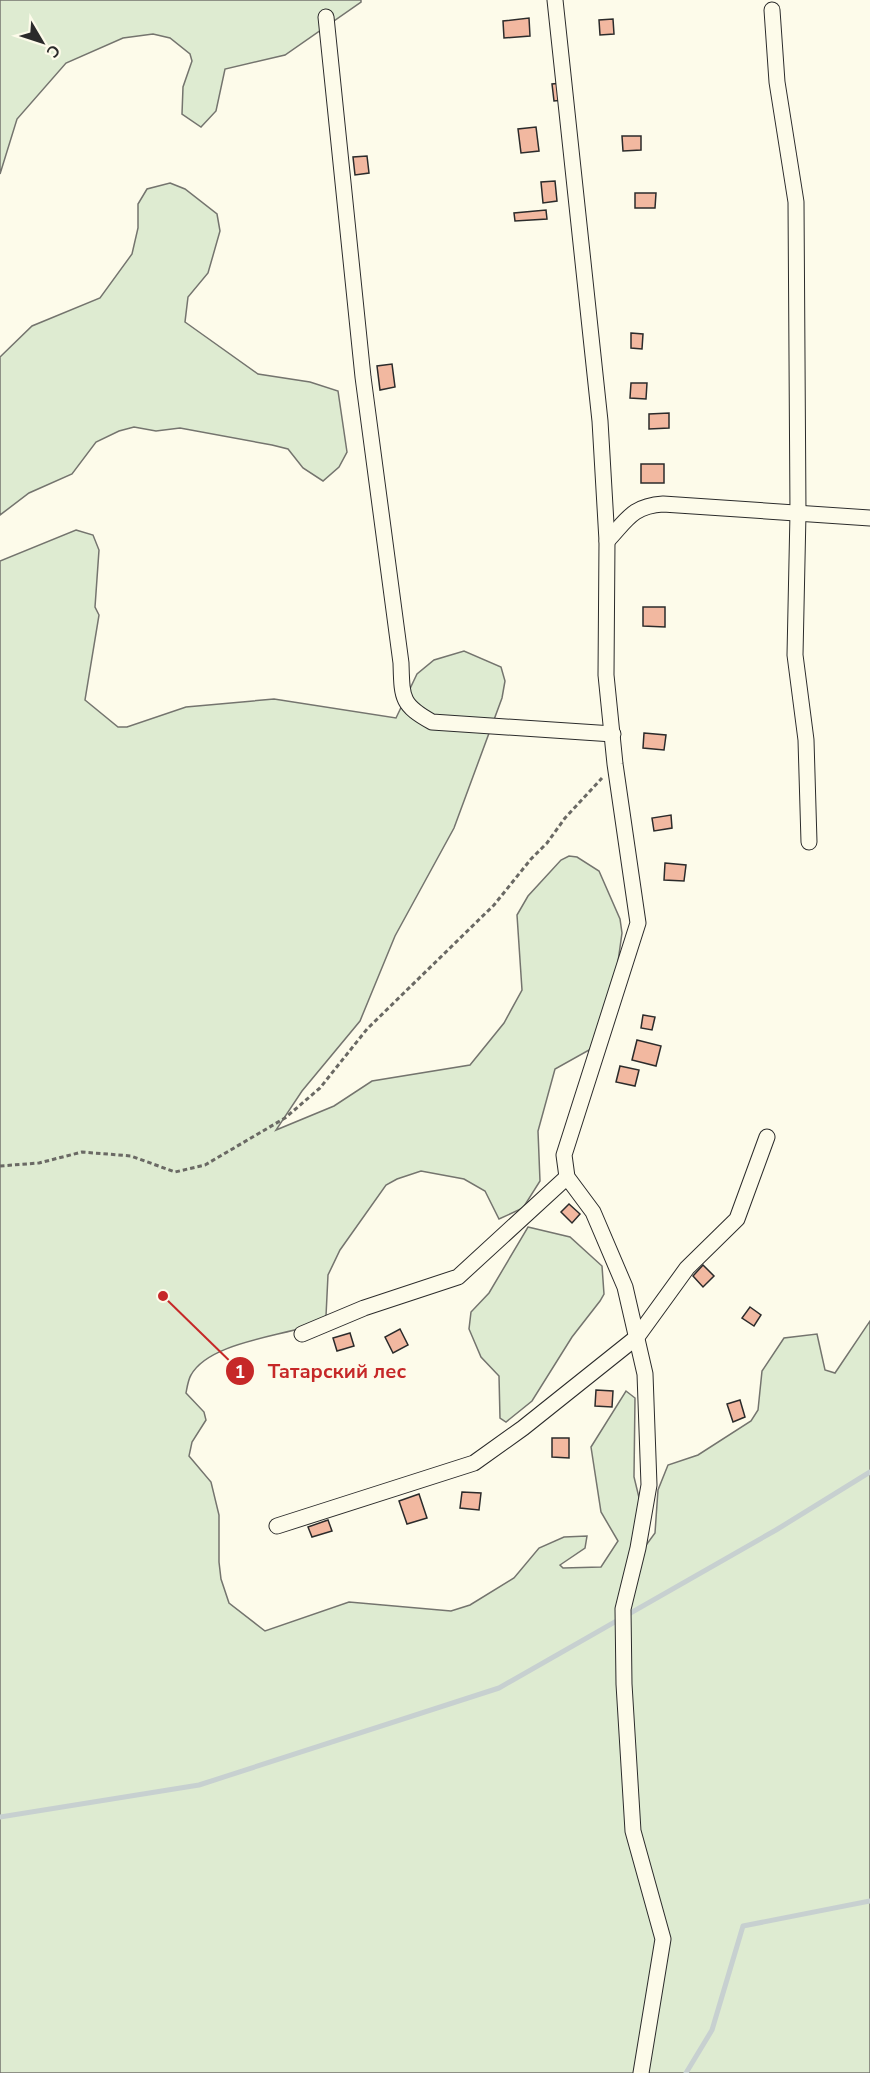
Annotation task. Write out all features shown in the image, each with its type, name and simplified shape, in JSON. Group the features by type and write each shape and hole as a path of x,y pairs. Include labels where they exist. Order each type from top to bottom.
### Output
{"street":[{"path":"555,0 600,421 607,541 606,675 615,764 638,924 564,1155 567,1178 593,1212 625,1287 645,1374 649,1485 638,1548 623,1609 624,1684 633,1831 663,1939 641,2073"},
{"path":"772,10 777,82 796,202 798,513 795,655 806,740 809,842"},
{"path":"326,17 362,365 402,692 412,711 432,722 613,734"},
{"path":"607,541 633,513 646,506 663,504 870,518"},
{"path":"277,1526 474,1463 524,1428 637,1337 687,1268 737,1219 767,1137"},
{"path":"302,1334 364,1308 458,1277 567,1178"}],"path":[{"path":"0,1166 39,1163 82,1152 131,1156 175,1172 206,1165 285,1118 320,1088 367,1029 494,905 547,843 565,818 615,764"}],"green space":[{"path":"0,0 361,0 361,2 285,55 225,69 216,111 201,127 182,114 183,87 192,61 190,54 170,38 153,34 123,38 66,63 17,119 0,174"},
{"path":"170,183 185,189 217,214 220,231 208,273 188,297 185,322 258,374 310,382 338,391 347,452 339,467 323,481 303,468 288,449 180,428 156,431 134,427 96,442 72,474 29,493 0,515 0,357 32,326 100,298 132,254 138,228 138,204 147,189"},
{"path":"76,530 93,535 99,550 95,607 99,615 85,700 118,727 127,727 186,707 274,699 396,718 417,674 434,660 464,651 501,667 505,681 502,698 454,828 395,936 360,1021 302,1091 276,1130 334,1106 372,1081 470,1065 504,1023 522,990 517,915 528,896 561,860 569,856 577,857 599,871 620,919 622,933 607,1040 555,1069 538,1131 540,1181 523,1208 499,1219 485,1191 464,1179 421,1171 397,1179 386,1185 340,1250 328,1275 326,1316 305,1327 226,1349 200,1364 191,1375 186,1393 204,1412 206,1420 192,1442 189,1456 211,1482 219,1515 221,1579 229,1603 265,1631 349,1602 451,1611 470,1605 514,1578 539,1548 564,1537 587,1536 585,1548 560,1565 563,1568 601,1567 618,1541 601,1512 591,1447 626,1391 635,1398 634,1477 643,1514 633,1563 655,1533 658,1490 668,1465 698,1455 751,1421 758,1410 762,1371 784,1338 817,1334 825,1370 835,1373 870,1321 870,2073 0,2073 0,561"},
{"path":"528,1227 570,1237 602,1266 604,1294 572,1337 532,1401 506,1422 500,1418 499,1376 481,1357 469,1329 471,1312 489,1293"}],"building":[{"path":"529,18 530,36 504,38 503,21"},
{"path":"613,19 614,34 600,35 599,20"},
{"path":"562,83 563,100 554,101 552,84"},
{"path":"536,127 539,151 521,153 518,129"},
{"path":"622,136 641,136 641,150 623,151"},
{"path":"367,156 369,173 355,175 353,157"},
{"path":"555,181 557,201 543,203 541,182"},
{"path":"635,193 656,193 655,208 635,208"},
{"path":"546,210 547,219 515,221 514,213"},
{"path":"631,333 643,334 642,349 631,348"},
{"path":"392,364 395,387 380,390 377,366"},
{"path":"631,383 647,383 646,399 630,398"},
{"path":"669,413 669,428 649,429 649,414"},
{"path":"641,464 664,464 664,483 641,483"},
{"path":"643,607 665,607 665,627 643,626"},
{"path":"644,733 666,735 664,750 643,748"},
{"path":"671,815 672,828 654,831 652,818"},
{"path":"665,863 686,865 684,881 664,880"},
{"path":"643,1015 655,1017 652,1030 641,1028"},
{"path":"637,1040 661,1046 656,1066 632,1060"},
{"path":"620,1066 639,1070 635,1086 616,1082"},
{"path":"569,1204 580,1214 572,1223 561,1212"},
{"path":"703,1265 714,1276 703,1287 693,1276"},
{"path":"750,1307 761,1315 754,1326 742,1318"},
{"path":"400,1329 408,1345 393,1353 385,1337"},
{"path":"350,1333 354,1346 337,1351 333,1338"},
{"path":"596,1390 613,1391 612,1407 595,1406"},
{"path":"740,1400 745,1417 733,1422 727,1404"},
{"path":"552,1438 569,1438 569,1458 552,1457"},
{"path":"462,1492 481,1493 479,1510 460,1508"},
{"path":"419,1494 427,1518 407,1524 399,1501"},
{"path":"328,1520 332,1531 312,1537 308,1527"}],"waterway":[{"path":"0,1817 199,1785 499,1688 776,1530 870,1472"},
{"path":"686,2073 712,2030 743,1926 870,1901"}],"place":[{"name":"Татарский лес","path":"163,1296"}]}
